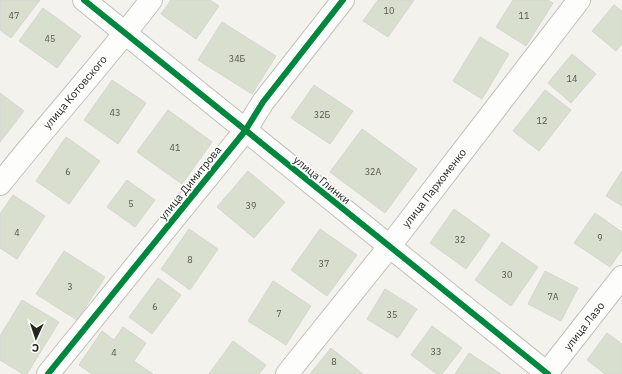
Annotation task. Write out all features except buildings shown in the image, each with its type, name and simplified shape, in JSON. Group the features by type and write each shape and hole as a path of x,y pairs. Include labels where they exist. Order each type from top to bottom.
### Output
{"street":[{"name":"улица Глинки","path":"84,0 547,374"},
{"name":"улица Котовского","path":"0,184 151,0"},
{"name":"улица Димитрова","path":"48,374 245,131 263,102 342,0"},
{"name":"улица Пархоменко","path":"287,374 389,247 579,0"},
{"name":"улица Лазо","path":"547,374 622,277"}],"cycle path":[{"path":"84,0 548,374"},
{"path":"48,374 245,131 263,102 343,0"}]}
